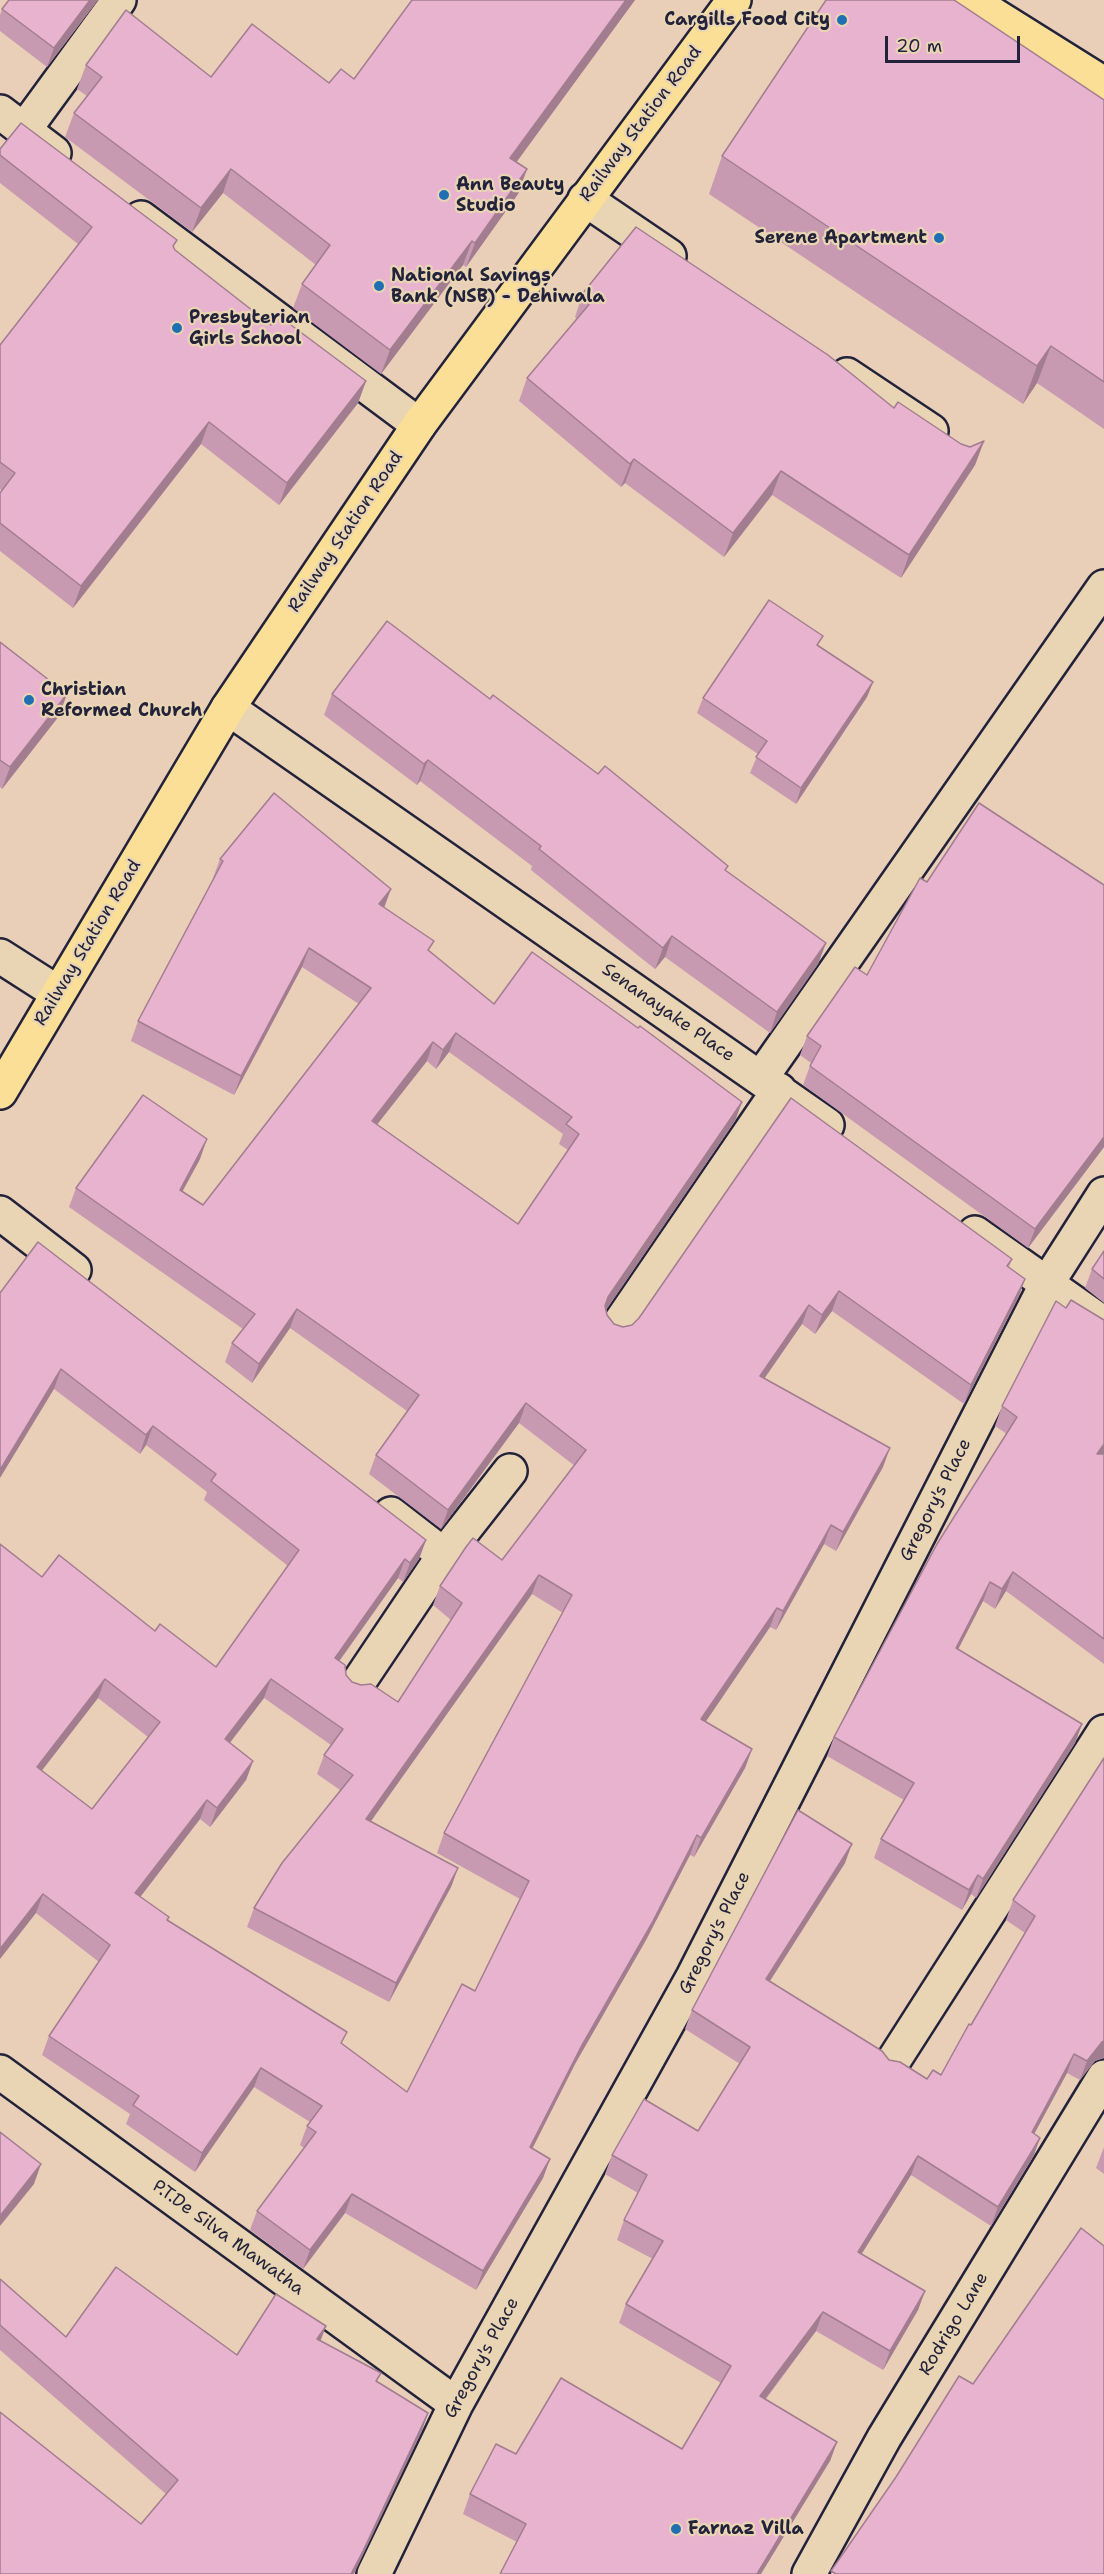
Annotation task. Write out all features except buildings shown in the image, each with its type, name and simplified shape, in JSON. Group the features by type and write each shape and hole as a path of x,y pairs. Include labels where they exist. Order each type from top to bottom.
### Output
{"main road":[{"name":"Railway Station Road","path":"0,1092 228,708 418,425 734,0"},
{"path":"970,0 1104,84"}],"street":[{"path":"81,172 12,121 119,0"},
{"path":"585,199 694,272"},
{"path":"118,200 418,425"},
{"path":"823,359 952,445"},
{"path":"617,1327 770,1084 1104,587"},
{"name":"Senanayake Place","path":"228,708 770,1084 855,1146"},
{"path":"0,956 58,993"},
{"name":"Gregory's Place","path":"374,2574 456,2404 693,1977 1046,1285 1104,1194"},
{"path":"0,1214 94,1286"},
{"path":"950,1215 1104,1324"},
{"path":"356,1686 444,1555 510,1471"},
{"path":"369,1497 444,1555"},
{"path":"892,2063 1104,1732"},
{"name":"P.T.De Silva Mawatha","path":"0,2072 456,2404"},
{"name":"Rodrigo Lane","path":"809,2574 884,2438 1104,2077"}],"place":[{"name":"Cargills Food City","path":"842,20"},
{"name":"Ann Beauty Studio","path":"444,195"},
{"name":"Serene Apartment","path":"939,238"},
{"name":"National Savings Bank (NSB) - Dehiwala","path":"379,286"},
{"name":"Presbyterian Girls School","path":"177,328"},
{"name":"Christian Reformed Church","path":"29,700"},
{"name":"Farnaz Villa","path":"676,2529"}]}
